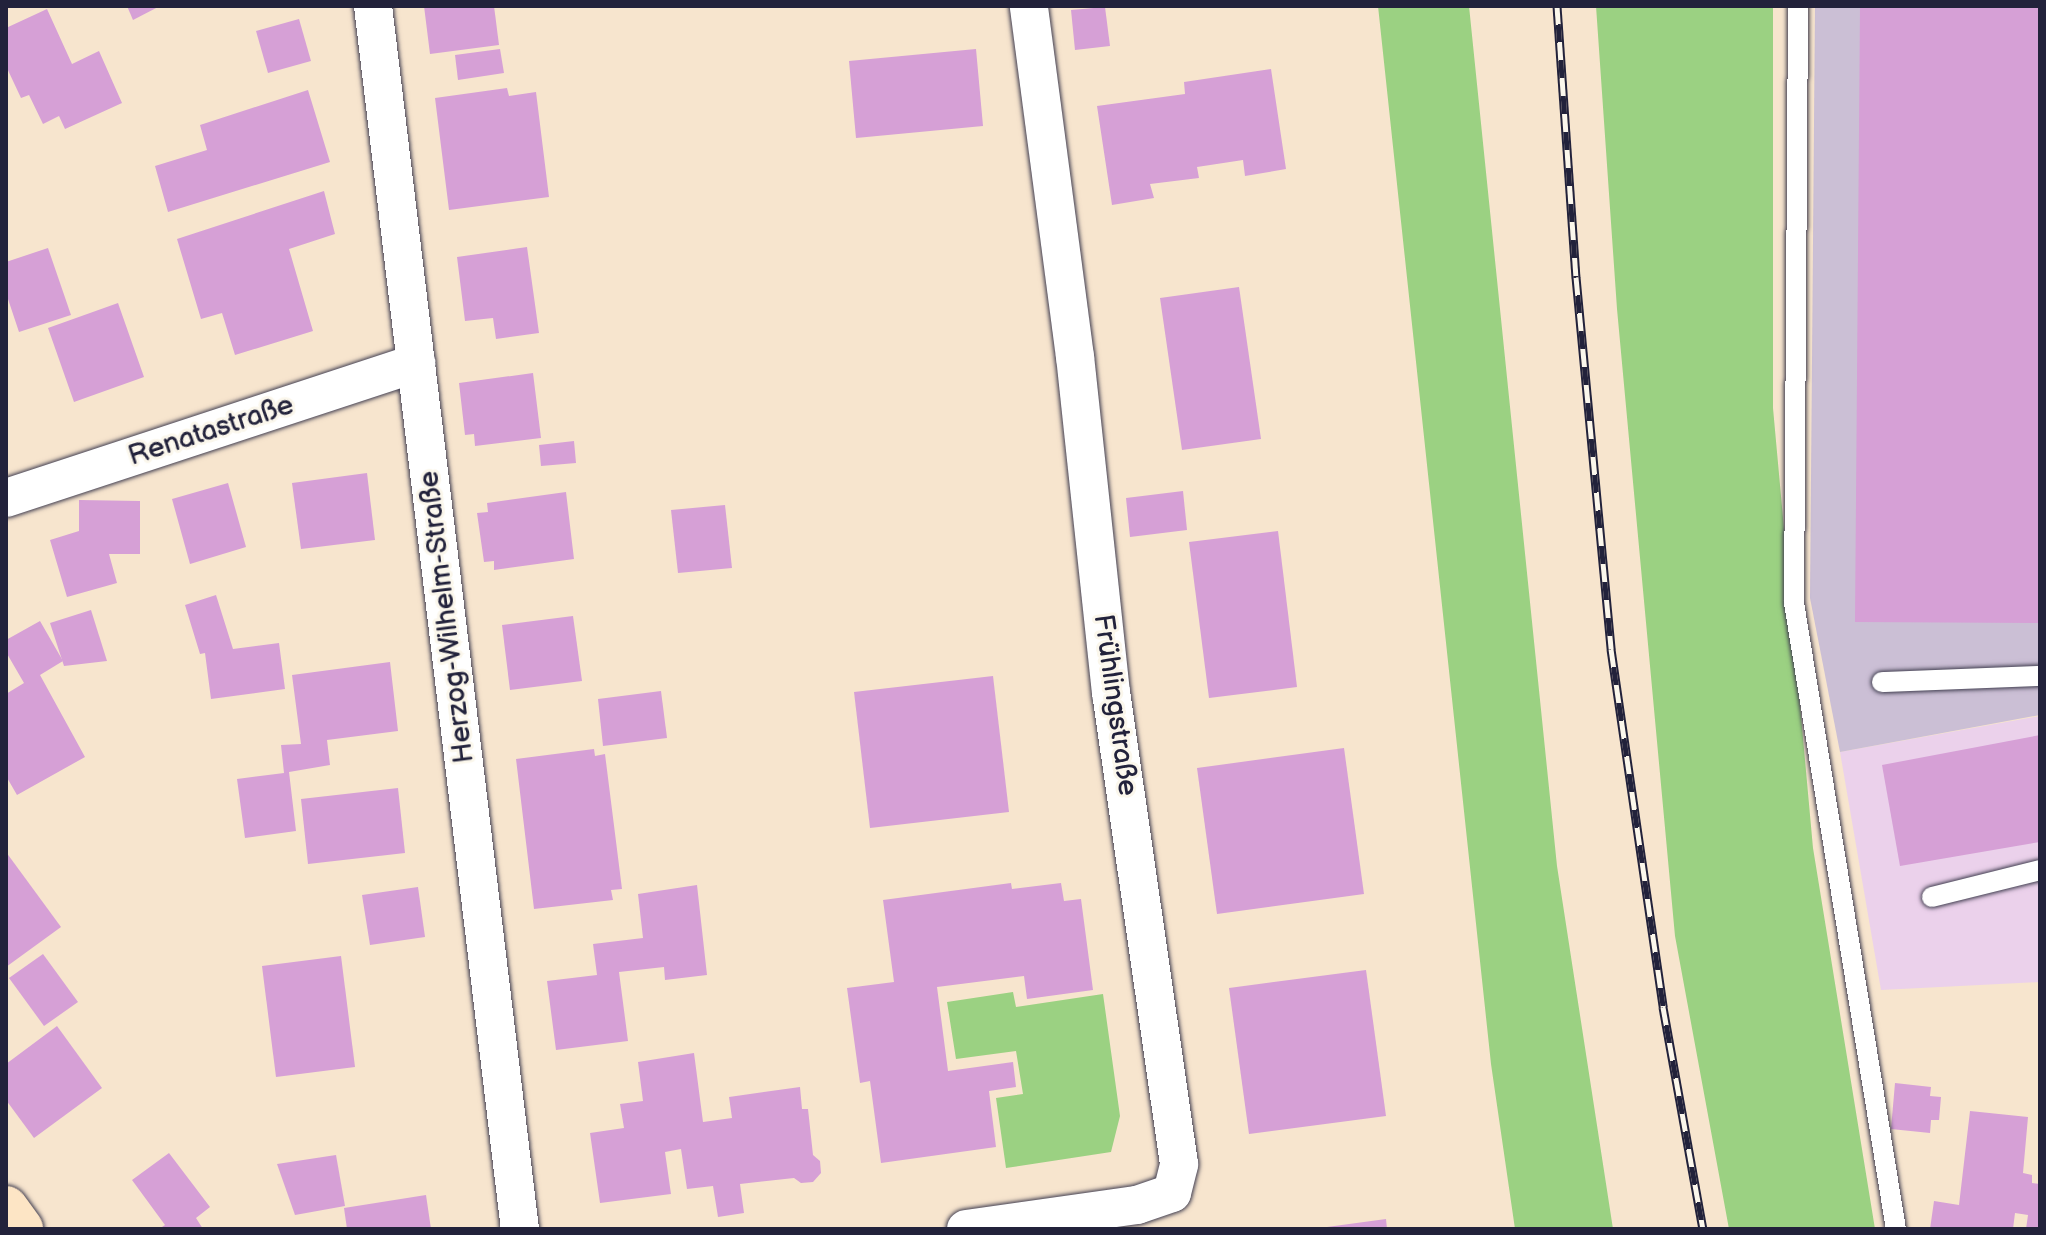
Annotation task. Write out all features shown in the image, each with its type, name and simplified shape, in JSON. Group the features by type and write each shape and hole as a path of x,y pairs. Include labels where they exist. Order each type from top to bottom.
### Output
{"street":[{"name":"Herzog-Wilhelm-Straße","path":"373,6 520,1229"},
{"name":"Frühlingstraße","path":"966,1229 1137,1205 1172,1193 1179,1164 1111,693 1075,357 1029,6"},
{"name":"Renatastraße","path":"6,498 416,363"},
{"path":"6,1208 21,1229"}],"lane":[{"path":"1798,6 1794,603 1896,1229"},
{"path":"1882,682 2040,676"},
{"path":"1932,897 2040,870"}],"shaded area":[{"path":"1815,6 2040,6 2040,715 1840,752 1810,598"},
{"path":"2040,716 2040,982 1881,990 1840,752"}],"green space":[{"path":"1378,6 1469,6 1557,866 1613,1229 1515,1229 1491,1064"},
{"path":"1596,6 1773,6 1773,408 1813,848 1875,1229 1729,1229 1675,936 1617,309"},
{"path":"1013,992 1016,1007 1103,994 1120,1116 1111,1152 1006,1168 996,1098 1023,1094 1016,1051 956,1059 947,1002"}],"building":[{"path":"127,6 160,6 133,20"},
{"path":"424,6 494,6 499,45 430,54"},
{"path":"1860,6 2040,6 2040,623 1855,622"},
{"path":"1105,7 1110,46 1075,50 1071,10"},
{"path":"47,9 72,64 99,51 122,103 65,129 59,116 43,124 29,95 21,98 6,66 6,28"},
{"path":"299,19 311,61 268,73 256,31"},
{"path":"500,49 504,73 458,80 455,55"},
{"path":"976,49 983,126 856,138 849,61"},
{"path":"1271,69 1286,169 1245,176 1243,160 1197,167 1199,178 1150,184 1154,198 1112,205 1097,106 1185,94 1184,82"},
{"path":"507,88 509,96 536,92 549,197 449,210 435,98"},
{"path":"308,90 330,162 168,212 155,166 207,150 200,125"},
{"path":"324,191 335,234 289,249 313,331 235,355 222,313 201,319 177,239"},
{"path":"527,247 539,333 496,339 493,318 465,321 457,257"},
{"path":"48,248 71,315 19,332 6,293 6,262"},
{"path":"1239,287 1261,439 1182,450 1160,298"},
{"path":"118,303 144,377 74,402 48,328"},
{"path":"533,373 541,438 475,446 474,434 465,435 459,383"},
{"path":"574,441 576,463 541,466 539,445"},
{"path":"367,473 375,540 301,549 292,483"},
{"path":"228,483 246,547 190,564 172,499"},
{"path":"1183,491 1187,530 1130,537 1126,498"},
{"path":"566,492 574,559 494,570 494,561 484,562 477,513 488,512 487,503"},
{"path":"79,500 140,501 140,554 109,554 117,583 67,597 50,540 79,531"},
{"path":"725,505 732,568 678,573 671,510"},
{"path":"1278,531 1297,687 1209,698 1189,542"},
{"path":"216,595 233,649 279,643 285,689 211,699 205,653 200,654 185,605"},
{"path":"91,610 107,661 64,666 50,623"},
{"path":"573,616 582,681 510,690 502,625"},
{"path":"40,621 63,661 40,675 85,757 17,795 6,776 6,694 24,683 6,652 6,640"},
{"path":"390,662 398,731 327,740 330,765 289,772 296,831 245,838 237,779 284,773 281,745 301,744 292,675"},
{"path":"993,676 1009,812 870,828 854,692"},
{"path":"661,691 667,738 603,746 598,699"},
{"path":"2040,735 2040,842 1900,866 1882,765"},
{"path":"1344,748 1364,894 1217,914 1197,768"},
{"path":"594,749 595,756 605,754 622,889 611,890 613,900 534,909 516,759"},
{"path":"398,788 405,853 308,864 301,799"},
{"path":"6,852 61,927 6,967"},
{"path":"1011,883 1012,889 1061,883 1064,901 1081,899 1093,990 1027,999 1024,976 937,987 948,1071 1013,1062 1016,1087 989,1091 996,1147 881,1163 870,1081 860,1083 847,988 894,982 883,900"},
{"path":"697,885 707,975 665,980 664,967 619,972 628,1041 556,1050 547,981 597,975 593,944 643,938 638,894"},
{"path":"418,887 425,937 370,945 362,895"},
{"path":"43,954 78,1002 44,1026 9,978"},
{"path":"341,956 355,1067 276,1077 262,966"},
{"path":"1366,970 1386,1116 1249,1134 1229,988"},
{"path":"57,1026 102,1088 34,1138 6,1100 6,1064"},
{"path":"694,1053 703,1122 732,1118 729,1097 800,1087 802,1109 808,1109 813,1155 820,1161 821,1173 813,1182 801,1183 794,1178 740,1184 744,1213 718,1217 713,1186 687,1189 681,1149 665,1152 671,1194 600,1203 590,1133 624,1128 620,1104 643,1101 638,1062"},
{"path":"1895,1083 1931,1087 1930,1096 1941,1097 1939,1120 1931,1120 1930,1133 1891,1129"},
{"path":"1970,1111 2028,1117 2023,1173 2032,1175 2032,1183 2040,1184 2040,1229 2026,1229 2028,1215 2015,1213 2013,1229 1930,1229 1934,1201 1959,1205"},
{"path":"169,1153 210,1207 196,1218 203,1229 159,1229 165,1225 132,1180"},
{"path":"336,1155 345,1206 295,1215 277,1164"},
{"path":"426,1195 431,1229 347,1229 344,1208"},
{"path":"1386,1219 1387,1229 1327,1229 1327,1227"}],"railway":[{"path":"1557,6 1576,277 1611,649 1663,1007 1703,1229"}]}
